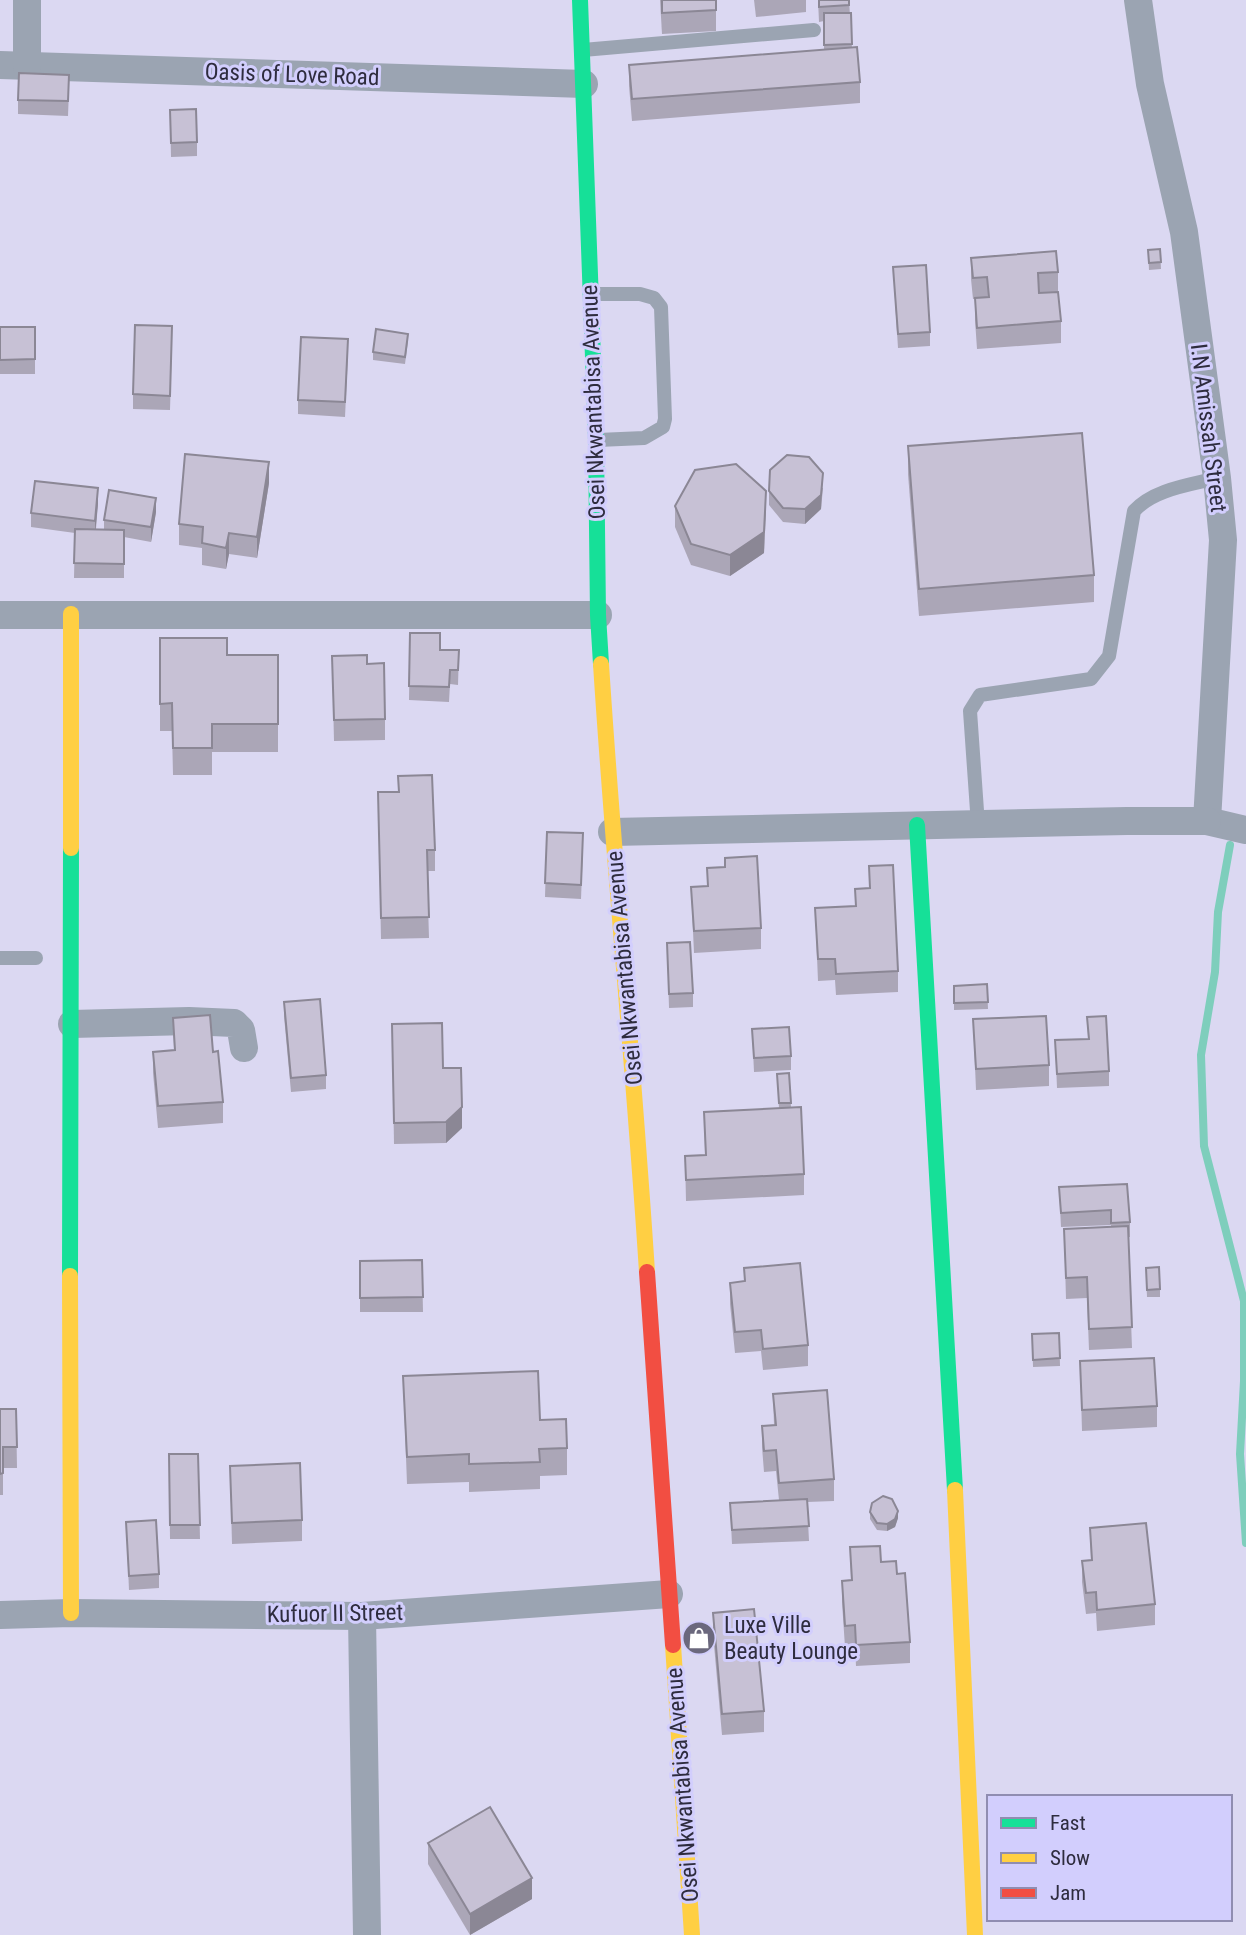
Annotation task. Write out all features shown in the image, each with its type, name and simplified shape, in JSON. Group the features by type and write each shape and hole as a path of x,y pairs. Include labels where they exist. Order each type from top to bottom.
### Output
{"street":[{"path":"13,65 27,0"},
{"name":"Osei Nkwantabisa Avenue","path":"580,0 596,440 598,615 612,832 639,1145 692,1935"},
{"name":"I.N Amissah Street","path":"1138,0 1150,84 1184,232 1223,540 1207,821"},
{"name":"Oasis of Love Road","path":"13,65 584,84"},
{"path":"71,614 72,1024 68,1295 71,1613"},
{"path":"0,615 598,615"},
{"path":"612,832 1127,821 1207,821 1246,830"},
{"path":"917,825 955,1497 975,1935"},
{"path":"72,1024 189,1021 234,1023 241,1030 244,1048"},
{"name":"Kufuor II Street","path":"0,1615 71,1613 362,1616 669,1594"},
{"path":"362,1616 367,1935"}],"lane":[{"path":"583,50 814,30"},
{"path":"591,294 640,293 654,298 661,307 662,319 663,427 644,438 596,440"},
{"path":"978,825 970,712 973,702 980,695 1091,679 1109,656 1134,511 1140,504 1161,493 1217,478"},
{"path":"0,958 36,958"}],"building":[{"path":"662,0 716,0 716,10 662,13"},
{"path":"819,0 849,0 849,5 819,7"},
{"path":"824,13 851,13 852,44 824,45"},
{"path":"857,47 860,82 632,99 629,65"},
{"path":"19,73 69,75 68,101 18,100"},
{"path":"196,109 197,142 171,143 170,110"},
{"path":"1160,249 1161,262 1149,263 1148,250"},
{"path":"1056,251 1058,272 1038,273 1039,293 1058,292 1061,321 977,328 975,298 989,297 987,277 973,278 971,258"},
{"path":"926,265 930,332 898,334 893,267"},
{"path":"135,325 172,326 170,396 133,394"},
{"path":"0,327 35,327 35,359 0,360"},
{"path":"376,329 408,334 405,357 373,352"},
{"path":"301,337 348,339 345,402 298,400"},
{"path":"1082,433 1094,575 919,589 908,446"},
{"path":"185,454 269,462 257,537 229,533 226,548 202,543 203,527 179,524"},
{"path":"787,455 809,457 823,473 821,495 805,509 783,508 769,491 770,470"},
{"path":"736,464 766,491 764,532 730,555 691,544 675,506 695,470"},
{"path":"35,481 98,488 95,521 31,513"},
{"path":"109,490 156,498 151,527 104,520"},
{"path":"75,529 124,530 124,564 74,563"},
{"path":"410,633 440,633 440,650 459,650 458,670 450,670 449,687 409,686"},
{"path":"160,638 227,638 227,655 278,655 278,724 212,724 212,748 173,748 172,703 160,704"},
{"path":"367,655 367,664 384,663 385,719 334,720 332,656"},
{"path":"432,775 435,850 427,850 429,917 381,918 378,792 399,792 398,776"},
{"path":"547,832 583,833 581,885 545,883"},
{"path":"757,856 761,928 694,931 691,887 708,886 707,868 725,867 725,858"},
{"path":"893,865 898,971 836,974 835,959 818,959 815,908 856,906 855,889 870,888 869,866"},
{"path":"690,942 693,993 669,994 667,943"},
{"path":"987,984 988,1002 954,1003 954,986"},
{"path":"320,999 326,1075 291,1078 284,1002"},
{"path":"210,1015 213,1052 218,1051 223,1102 158,1106 153,1052 175,1050 173,1018"},
{"path":"1046,1016 1049,1065 976,1069 973,1019"},
{"path":"1106,1016 1109,1071 1057,1074 1055,1040 1089,1039 1087,1017"},
{"path":"442,1023 443,1068 461,1068 462,1107 446,1122 394,1123 392,1024"},
{"path":"789,1027 791,1056 754,1058 752,1029"},
{"path":"789,1073 791,1103 779,1103 777,1074"},
{"path":"801,1107 804,1174 686,1180 685,1156 706,1155 704,1112"},
{"path":"1127,1184 1130,1222 1111,1223 1111,1210 1061,1213 1059,1187"},
{"path":"1128,1226 1132,1327 1089,1329 1087,1277 1066,1278 1064,1229"},
{"path":"422,1260 423,1297 360,1298 360,1261"},
{"path":"800,1263 808,1345 763,1349 761,1330 735,1332 730,1283 745,1281 744,1268"},
{"path":"1159,1267 1160,1289 1147,1290 1146,1268"},
{"path":"1059,1333 1060,1358 1033,1360 1032,1334"},
{"path":"1154,1358 1157,1406 1082,1410 1080,1361"},
{"path":"538,1371 540,1420 566,1419 567,1448 539,1449 540,1462 469,1464 469,1454 407,1457 403,1376"},
{"path":"827,1390 834,1479 779,1483 776,1450 764,1451 762,1426 776,1425 773,1394"},
{"path":"0,1409 16,1409 17,1447 3,1447 3,1473 0,1474"},
{"path":"169,1454 198,1454 200,1525 170,1525"},
{"path":"300,1463 302,1520 232,1523 230,1466"},
{"path":"883,1496 892,1499 898,1511 895,1519 887,1524 877,1523 870,1512 872,1503"},
{"path":"807,1499 809,1526 732,1530 730,1503"},
{"path":"156,1520 159,1574 129,1576 126,1522"},
{"path":"1146,1523 1155,1604 1097,1610 1096,1592 1086,1593 1082,1561 1092,1560 1090,1528"},
{"path":"880,1546 881,1562 896,1561 897,1574 905,1573 910,1642 856,1645 855,1625 845,1626 842,1581 852,1580 850,1547"},
{"path":"754,1609 764,1711 722,1714 713,1613"},
{"path":"490,1807 532,1878 470,1914 428,1843"}],"waterway":[{"path":"1230,845 1218,912 1215,972 1201,1055 1204,1146 1244,1301 1240,1454 1246,1543"}],"traffic: fast":[{"path":"580,0 601,664"},
{"path":"917,825 955,1490"},
{"path":"70,1276 71,848"}],"traffic: slow":[{"path":"71,614 71,848"},
{"path":"601,664 647,1272"},
{"path":"70,1276 71,1613"},
{"path":"955,1490 975,1935"},
{"path":"673,1645 692,1935"}],"traffic: jam":[{"path":"647,1272 673,1645"}],"place":[{"name":"Luxe Ville Beauty Lounge","path":"699,1638"}]}
